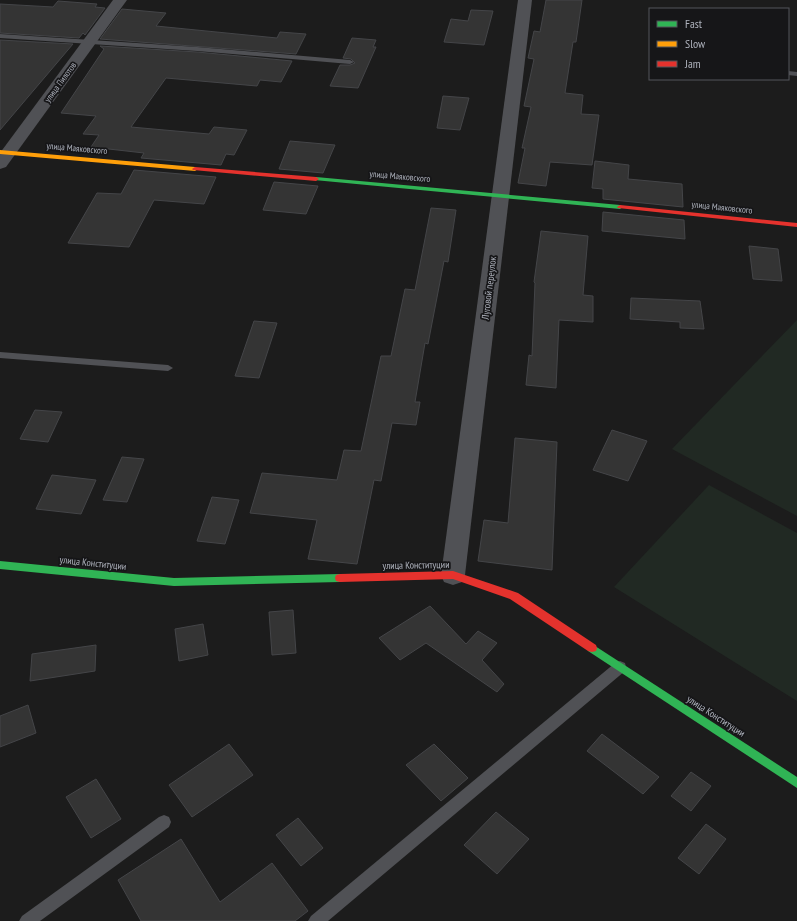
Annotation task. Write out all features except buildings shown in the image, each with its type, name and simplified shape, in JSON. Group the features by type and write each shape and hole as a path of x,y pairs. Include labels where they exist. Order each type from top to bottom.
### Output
{"street":[{"name":"улица Пилотов","path":"3,156 120,0"},
{"name":"Луговой переулок","path":"453,575 525,0"},
{"name":"улица Маяковского","path":"3,156 500,195 797,225"},
{"name":"улица Конституции","path":"0,565 174,582 453,575 514,596 797,783"}],"lane":[{"path":"0,36 90,41 350,62"},
{"path":"0,355 168,368"},
{"path":"316,921 620,667"},
{"path":"27,921 164,822"}],"shaded area":[{"path":"797,320 797,516 672,449"},
{"path":"709,485 797,533 797,701 614,587"}],"traffic: fast":[{"path":"316,179 620,207"},
{"path":"0,565 174,582 340,578"},
{"path":"592,648 797,783"}],"traffic: slow":[{"path":"0,152 195,169"}],"traffic: jam":[{"path":"195,169 316,179"},
{"path":"620,207 797,225"},
{"path":"340,578 453,575 514,596 592,648"}]}
